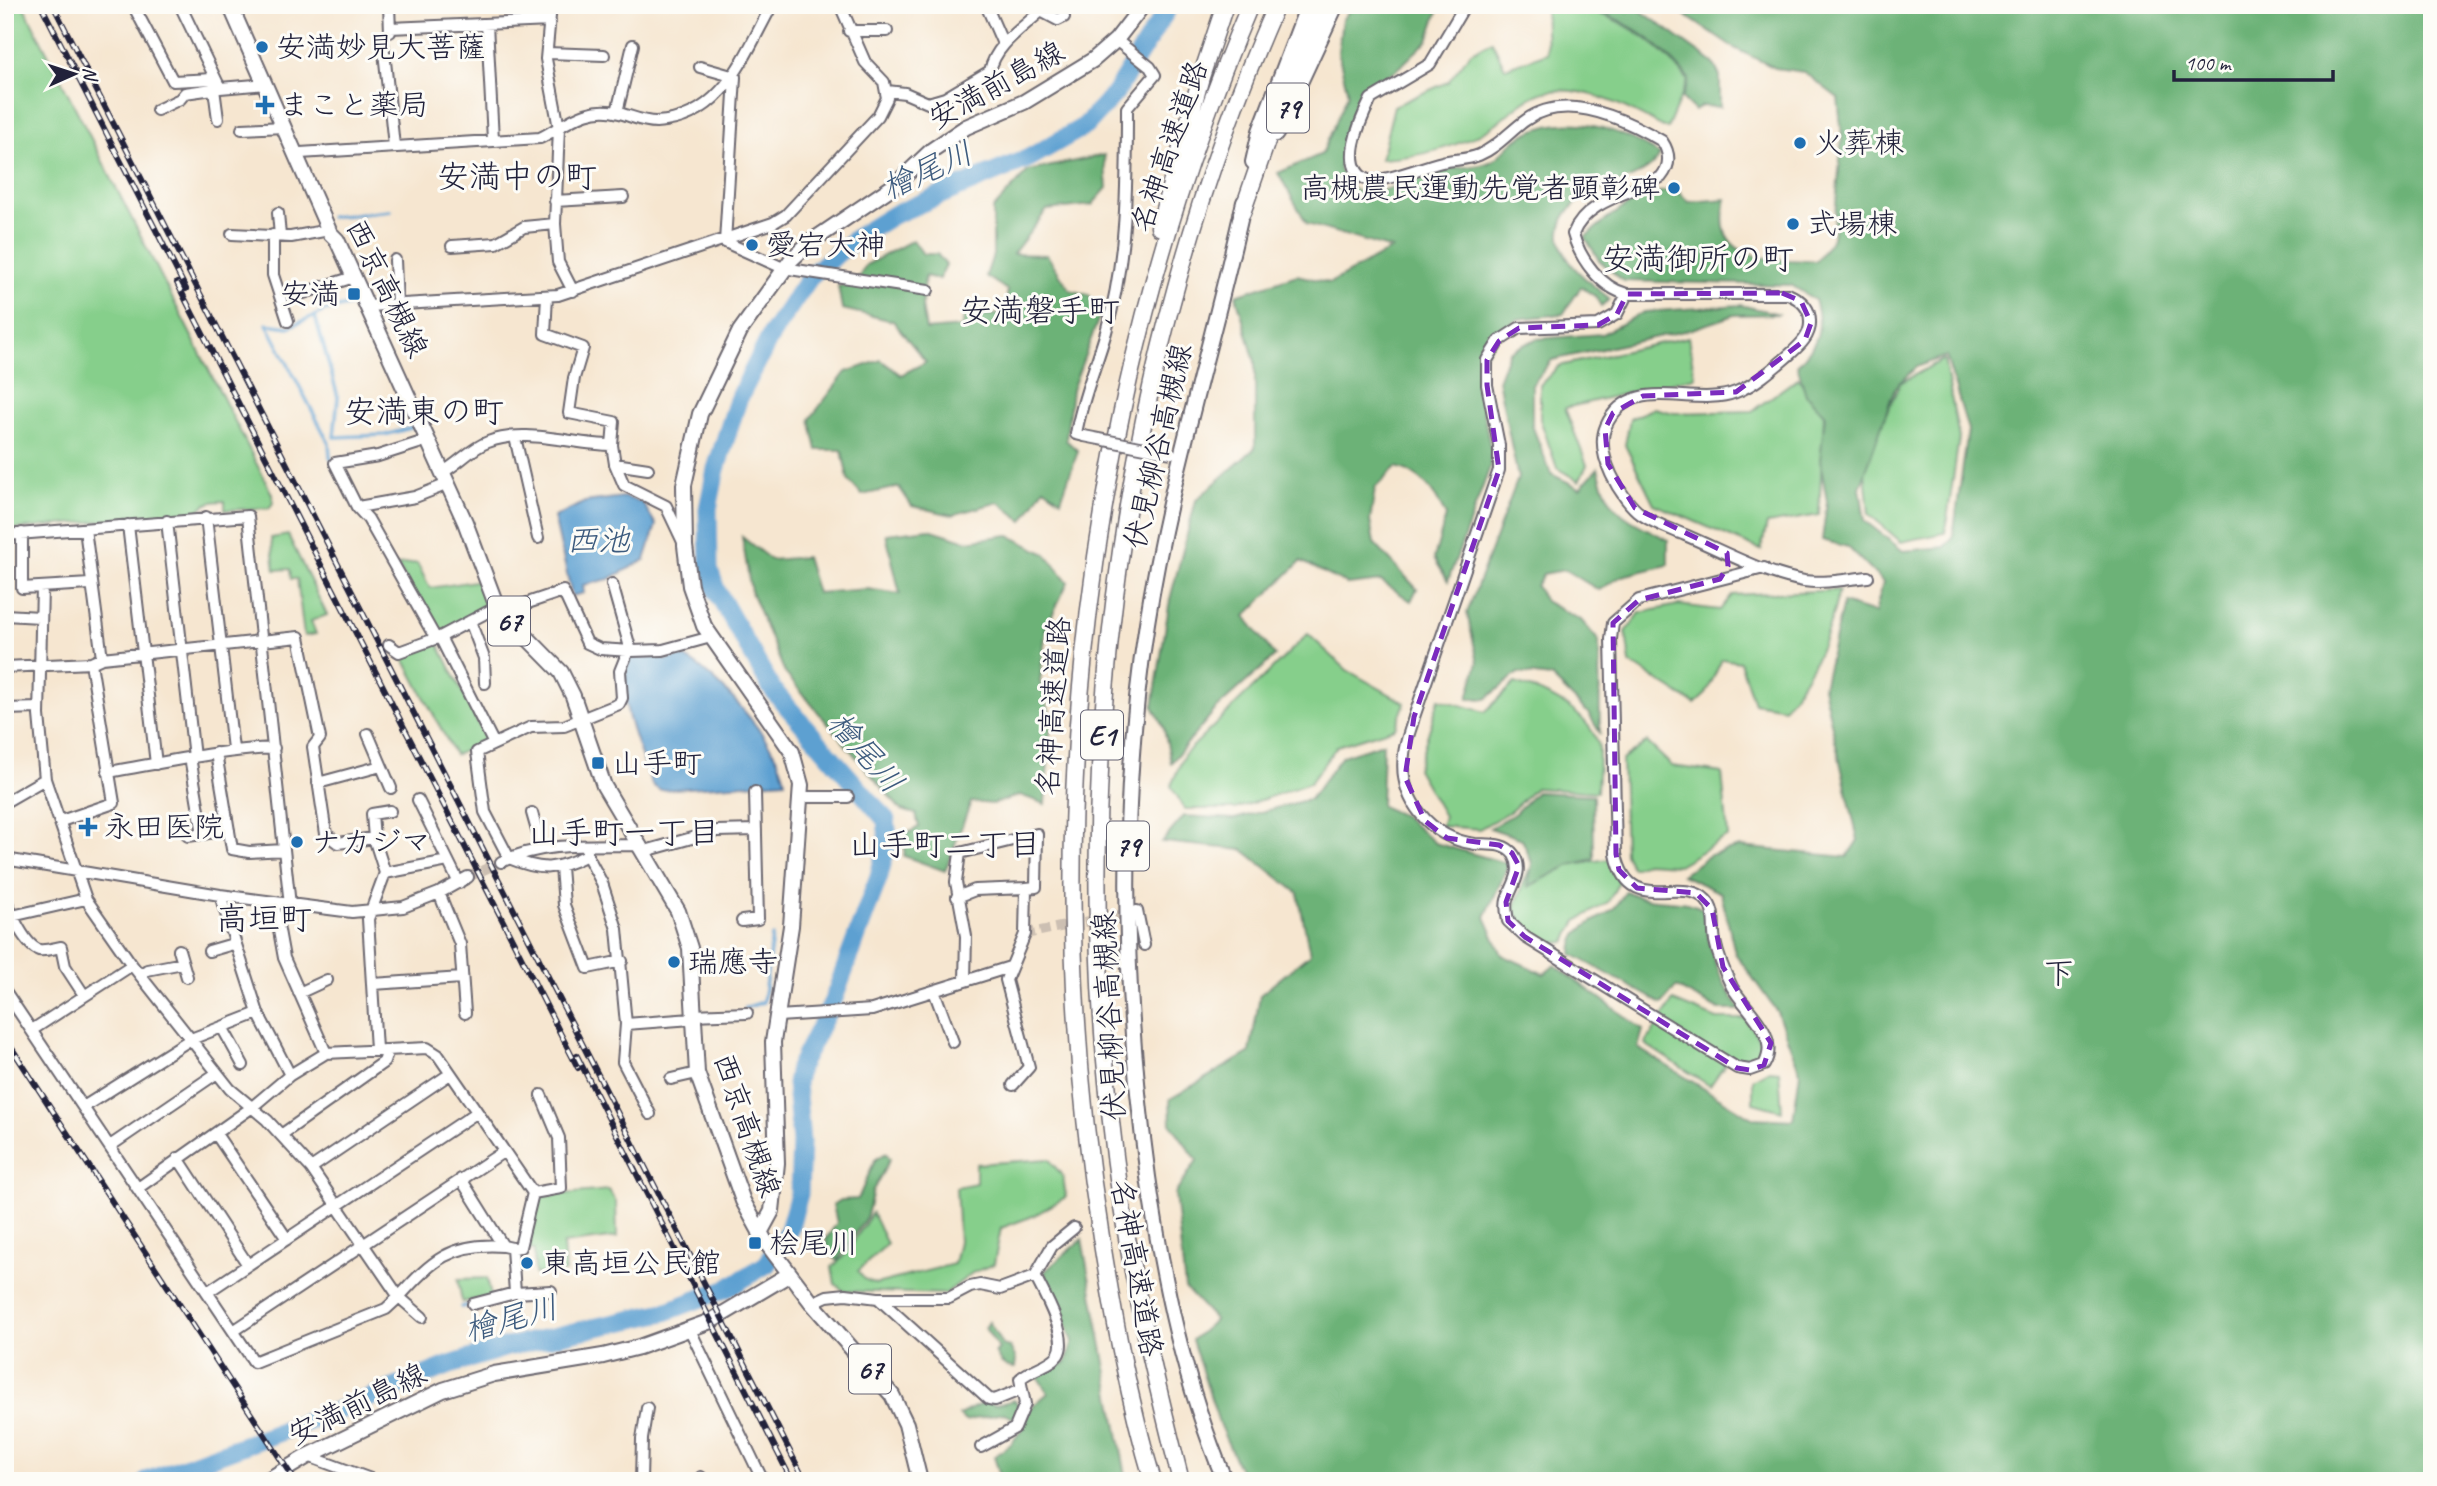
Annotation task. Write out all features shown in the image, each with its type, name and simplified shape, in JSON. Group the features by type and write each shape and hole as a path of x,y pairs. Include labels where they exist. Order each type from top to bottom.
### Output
{"highway":[{"path":"1072,937 1064,858 1066,767 1082,592 1097,498 1134,321 1201,77 1225,5"},
{"name":"名神高速道路","path":"1152,1477 1121,1350 1094,1191 1076,1024 1072,937 1075,766 1082,676 1105,499 1126,396 1166,241 1213,98 1250,5"},
{"name":"名神高速道路","path":"1183,1481 1158,1389 1122,1206 1102,1005 1099,785 1119,564 1160,355 1210,178 1239,95 1277,5"},
{"path":"1242,212 1284,92 1324,5"}],"main road":[{"name":"西京高槻線","path":"230,5 329,230 369,306 445,478 499,610 561,672 604,786 678,911 690,948 697,1073 743,1200 763,1237 811,1303 892,1395 901,1410 920,1481"},
{"name":"安満前島線","path":"763,1237 772,1211 777,1163 772,1061 791,926 800,797 799,775 792,752 710,637 696,607 685,546 684,485 700,414 740,331 809,243 895,186 932,150 966,127 1024,102 1120,43 1143,5"},
{"name":"伏見柳谷高槻線","path":"1225,1481 1192,1394 1162,1267 1142,1136 1131,1009 1127,881 1131,753 1147,622 1176,454 1242,212 1260,131 1308,5"},
{"name":"伏見柳谷高槻線","path":"1242,212 1336,5"},
{"name":"安満前島線","path":"266,1481 308,1456 443,1390 468,1381 520,1369 603,1356 690,1330 722,1315 787,1271"}],"street":[{"path":"133,5 173,81 216,85 266,84"},
{"path":"180,5 216,85 218,119"},
{"path":"388,5 394,146"},
{"path":"551,5 547,74 559,128 555,224 558,262 573,291"},
{"path":"300,153 540,138 559,128 569,118 586,113 617,112 656,122 692,113 735,77 772,5"},
{"path":"369,306 547,296 573,291 755,232 786,215 885,106 887,91 884,82 865,62 849,31 840,5"},
{"path":"986,5 1003,44"},
{"path":"1465,5 1430,64 1371,99 1351,155 1353,169 1362,179 1370,181 1445,161 1467,159 1495,146 1527,119 1550,109 1584,109 1646,131 1662,141 1667,148 1666,171 1654,180 1583,215 1573,234 1584,260 1618,292 1782,293 1801,301 1811,323 1805,340 1772,369 1736,392 1643,396 1627,401 1613,413 1605,429 1603,442 1608,464 1635,508 1651,520 1764,568 1805,581 1868,577"},
{"path":"887,91 905,93 928,103 936,102 990,71 992,59 1003,44 1044,8 1058,20 1063,17"},
{"path":"388,35 487,24 550,21"},
{"path":"487,24 493,140"},
{"path":"849,31 887,31"},
{"path":"1120,43 1150,67 1155,75 1127,108 1127,192 1122,253 1106,331 1082,397 1076,434 1176,454"},
{"path":"617,112 633,45"},
{"path":"547,53 604,55"},
{"path":"699,67 735,77"},
{"path":"725,242 735,77"},
{"path":"157,110 180,99 185,93 216,85"},
{"path":"242,129 285,127"},
{"path":"555,201 623,197"},
{"path":"278,213 273,275 288,321"},
{"path":"452,246 496,243 524,227 555,224"},
{"path":"239,231 300,236 329,230"},
{"path":"725,242 788,269 928,290"},
{"path":"396,260 397,304"},
{"path":"300,294 354,277"},
{"path":"1627,294 1616,314 1598,325 1519,328 1499,341 1487,360 1487,385 1499,445 1499,470 1414,717 1404,753 1405,777 1411,802 1425,821 1447,838 1499,845 1512,853 1519,866 1515,885 1506,902 1507,921 1525,937 1737,1068 1750,1070 1764,1065 1770,1054 1771,1043 1732,987 1723,967 1714,940 1712,909 1696,893 1637,888 1619,870 1615,854 1613,623 1639,600 1764,568"},
{"path":"547,296 545,334 583,348 574,377 569,413 614,422 612,445 615,464 624,485 666,506 685,546"},
{"path":"358,508 415,497 445,478 478,446 515,437 612,445"},
{"path":"515,437 530,515 538,538"},
{"path":"428,440 378,456 335,463 358,508 368,519 438,638 494,744"},
{"path":"615,464 648,469"},
{"path":"5,535 206,517 248,516 290,905"},
{"path":"206,517 233,749"},
{"path":"167,521 192,757 203,834"},
{"path":"128,525 156,764"},
{"path":"61,821 114,803 96,661 85,529"},
{"path":"22,533 22,588 90,584"},
{"path":"1720,579 1728,566 1727,552"},
{"path":"505,860 485,812 477,762 478,750 531,727 564,726 581,721 621,701 620,671 629,651 623,603 612,584"},
{"path":"42,587 38,666 45,779 86,899 132,965 217,1073 311,1168 399,1297 422,1317"},
{"path":"389,645 399,652 438,638 470,621 499,610 563,591 583,640 600,649 663,650 710,637"},
{"path":"5,615 40,617"},
{"path":"470,621 486,665 485,683"},
{"path":"5,667 96,661 299,637 320,738 313,747 326,834 338,844 374,838"},
{"path":"5,709 39,708"},
{"path":"368,734 391,788"},
{"path":"108,772 233,749 274,748"},
{"path":"216,753 232,849 249,852 285,850"},
{"path":"318,783 382,766"},
{"path":"5,802 45,779"},
{"path":"742,921 758,919 755,792"},
{"path":"800,797 848,797"},
{"path":"5,859 274,903 373,911 402,906 439,893 464,880 448,861 418,800"},
{"path":"376,1049 368,919 385,873 374,838 372,814 390,811"},
{"path":"532,813 542,848"},
{"path":"188,836 229,830"},
{"path":"505,860 542,848 643,848 717,831 756,830"},
{"path":"957,897 975,890 1036,887 1037,834 960,853 956,882 957,897 966,936 965,981"},
{"path":"505,860 544,868 561,867 587,850"},
{"path":"587,850 614,914 622,961 627,1045 623,1062 650,1114"},
{"path":"385,873 448,861"},
{"path":"561,867 564,905 588,968 622,961"},
{"path":"1013,1085 1029,1067 1006,990 1010,967 1025,934 1026,888"},
{"path":"5,893 12,916 37,949 61,947 65,966 84,995"},
{"path":"439,893 460,944 464,1007 476,1001"},
{"path":"220,895 233,944 258,1013 289,1075"},
{"path":"12,916 86,899"},
{"path":"274,903 284,958 326,1053"},
{"path":"1137,911 1144,945"},
{"path":"209,951 233,944"},
{"path":"179,950 187,976"},
{"path":"140,975 147,970 183,963"},
{"path":"32,1030 132,965"},
{"path":"778,1016 872,1010 1010,967"},
{"path":"373,984 462,978"},
{"path":"299,993 327,980"},
{"path":"5,991 85,1106 138,1188 235,1330 254,1362 386,1309 446,1252 461,1248 520,1247 533,1193 431,1049 326,1053 289,1075 251,1108 138,1188"},
{"path":"934,991 953,1042"},
{"path":"85,1106 191,1038 258,1013"},
{"path":"626,1024 747,1013"},
{"path":"222,1027 243,1065"},
{"path":"281,1135 384,1062 388,1050"},
{"path":"110,1146 217,1073"},
{"path":"671,1079 697,1073"},
{"path":"311,1168 450,1074"},
{"path":"533,1193 561,1188 555,1163 559,1138 543,1112 541,1095"},
{"path":"209,1291 476,1113"},
{"path":"216,1134 287,1239"},
{"path":"235,1330 503,1152"},
{"path":"178,1158 248,1265"},
{"path":"461,1179 508,1247 515,1293"},
{"path":"811,1303 827,1296 856,1294 878,1298 948,1298 980,1285 1000,1289 1035,1276 1052,1246 1074,1228"},
{"path":"981,1447 1015,1428 1025,1404 1022,1376 1058,1354 1062,1345 1053,1310 1035,1276"},
{"path":"473,1304 515,1293 551,1291"},
{"path":"878,1298 989,1399 995,1400 1022,1389"},
{"path":"690,1330 763,1481"},
{"path":"641,1481 642,1439 647,1408"},
{"path":"308,1456 376,1481"}],"highlighted area":[{"path":"1782,293 1801,301 1811,323 1805,340 1736,392 1643,396 1613,413 1605,429 1608,464 1635,508 1727,553 1728,566 1720,579 1639,600 1613,623 1616,854 1619,870 1637,888 1696,893 1712,909 1723,967 1771,1043 1764,1065 1750,1070 1737,1068 1525,937 1508,921 1506,902 1519,866 1512,853 1499,845 1447,838 1425,821 1405,777 1414,717 1499,470 1487,385 1487,360 1499,341 1519,328 1598,325 1617,314 1627,294"}],"green space":[{"path":"5,5 23,5 272,494 273,503 269,508 225,510 225,501 217,501 207,504 198,512 5,530"},
{"path":"1354,5 1440,5 1428,40 1398,69 1363,90 1339,168 1348,186 1364,195 1447,170 1485,164 1523,135 1558,124 1611,130 1660,155 1638,175 1578,202 1568,212 1561,226 1562,248 1567,258 1583,277 1610,299 1601,306 1596,297 1581,287 1563,314 1518,319 1500,332 1478,364 1477,379 1491,451 1490,467 1448,581 1434,558 1446,516 1427,485 1413,474 1396,467 1375,488 1370,521 1374,543 1417,589 1411,601 1381,581 1348,585 1301,561 1245,616 1275,656 1215,710 1171,763 1164,728 1153,706 1170,599 1196,500 1255,448 1255,362 1236,295 1297,275 1330,283 1392,249 1307,224 1278,173 1322,154 1348,94 1338,52 1342,20"},
{"path":"1545,5 1587,10 1625,25 1674,64 1688,80 1667,129 1596,96 1566,90 1551,91 1533,96 1476,136 1423,154 1381,159 1394,106 1448,82 1471,52 1492,41 1505,68 1547,53"},
{"path":"1574,5 1633,5 1713,63 1720,76 1720,107 1701,106 1695,111 1682,98 1689,79 1665,53 1638,32 1608,15"},
{"path":"1670,5 2432,5 2432,1481 1245,1481 1220,1426 1192,1340 1215,1320 1185,1288 1175,1194 1197,1160 1171,1124 1170,1099 1250,1052 1260,995 1310,954 1298,893 1243,850 1162,842 1184,816 1234,819 1310,799 1342,756 1383,743 1381,806 1404,816 1435,843 1509,864 1485,917 1502,955 1544,974 1555,965 1643,1030 1638,1048 1752,1118 1793,1120 1800,1072 1777,1012 1735,953 1721,893 1682,875 1710,855 1740,847 1847,857 1858,840 1823,687 1843,603 1875,613 1883,582 1848,547 1822,540 1827,502 1820,460 1825,415 1806,395 1797,365 1810,350 1819,328 1815,300 1791,285 1623,281 1599,260 1585,237 1639,199 1663,191 1676,190 1689,202 1726,199 1723,220 1727,236 1748,254 1781,260 1816,261 1833,238 1842,137 1838,98 1804,72 1775,68 1730,46","holes":["1946,356 1968,430 1953,537 1945,547 1903,551 1865,521 1860,488 1895,387 1916,367"]},
{"path":"1104,155 1107,188 1092,205 1047,210 1013,254 1047,255 1070,290 1089,295 1101,312 1072,390 1066,440 1078,451 1061,500 1044,488 1023,521 999,502 952,515 912,506 899,487 862,495 848,480 842,450 817,450 810,419 846,372 881,360 901,375 926,362 893,321 842,309 838,286 855,284 866,265 913,240 923,254 937,254 946,265 939,279 925,276 922,306 926,330 962,327 966,308 973,308 984,315 1007,314 1007,290 986,276 993,255 993,209 1028,171"},
{"path":"1740,305 1780,314 1734,315 1689,330 1552,360 1532,385 1532,425 1551,474 1580,488 1598,468 1614,506 1631,520 1668,540 1668,565 1622,576 1599,590 1565,570 1543,574 1536,586 1546,602 1581,620 1599,641 1600,733 1588,713 1551,677 1518,673 1486,699 1468,698 1478,662 1467,613 1518,478 1498,380 1509,352 1536,339 1602,334 1644,312"},
{"path":"1688,337 1695,377 1565,408 1587,465 1579,481 1557,468 1540,419 1540,385 1559,366"},
{"path":"1944,359 1959,438 1945,533 1901,542 1869,514 1864,462 1900,383"},
{"path":"1798,378 1824,415 1819,515 1767,524 1761,550 1654,504 1625,445 1630,419 1654,408 1674,413 1752,411"},
{"path":"929,529 967,541 1008,535 1046,554 1068,582 1046,628 1040,682 1051,717 1045,804 1020,795 993,804 971,802 945,871 904,856 906,834 919,827 916,814 901,810 785,673 751,592 742,537 771,560 806,557 817,593 867,589 900,594 886,534"},
{"path":"288,535 327,615 311,621 316,634 304,636 297,579 291,579 290,569 275,570 271,538"},
{"path":"417,563 430,588 481,580 491,608 439,635 397,565"},
{"path":"1839,590 1819,652 1804,680 1784,708 1754,703 1740,662 1722,659 1706,694 1695,704 1630,663 1626,632 1640,613 1678,605 1720,610 1732,595"},
{"path":"1308,634 1347,670 1405,703 1395,728 1337,746 1310,783 1235,809 1185,809 1171,786 1184,755"},
{"path":"438,643 487,741 455,755 403,657"},
{"path":"1515,683 1564,704 1592,731 1599,747 1597,792 1535,788 1511,811 1479,829 1441,826 1444,816 1417,769 1439,699 1485,712"},
{"path":"1647,742 1672,766 1722,773 1728,836 1678,865 1646,863 1632,868 1625,854 1622,760"},
{"path":"1536,792 1593,795 1594,859 1570,865 1528,887 1532,863 1522,839 1490,828 1514,814"},
{"path":"1609,859 1619,882 1608,902 1577,921 1565,942 1541,938 1523,924 1514,909 1529,870"},
{"path":"1626,891 1647,899 1687,903 1704,910 1715,963 1741,1010 1719,1010 1676,987 1662,1004 1572,954 1573,945 1580,932 1612,910"},
{"path":"1673,1001 1717,1019 1746,1019 1762,1044 1757,1060 1744,1064 1731,1056 1710,1086 1645,1044"},
{"path":"1769,1070 1779,1071 1782,1111 1753,1103 1753,1079"},
{"path":"886,1153 890,1159 873,1190 867,1216 838,1260 827,1253 826,1239 837,1223 833,1205 841,1200 858,1199 875,1160"},
{"path":"1049,1159 1063,1177 1066,1197 1033,1216 1001,1228 994,1264 972,1273 945,1294 844,1291 835,1284 832,1267 844,1256 872,1213 887,1244 858,1271 864,1279 876,1284 954,1264 959,1241 956,1187 976,1183 976,1164"},
{"path":"609,1190 616,1202 617,1237 563,1244 565,1272 535,1274 534,1250 525,1250 536,1199 539,1196"},
{"path":"1082,1239 1127,1481 1002,1481 994,1457 1011,1444 1022,1429 1029,1409 1048,1393 1037,1376 1066,1363 1073,1341 1044,1272"},
{"path":"487,1278 491,1297 462,1302 458,1279"},
{"path":"989,1322 1002,1345 1010,1347 1016,1359 1015,1368 1005,1365 997,1356 995,1352 999,1349 985,1328"},
{"path":"1014,1400 1018,1404 1019,1413 1014,1419 1004,1413 965,1421 959,1415 984,1402 995,1405"}],"water":[{"name":"西池","path":"623,497 642,502 656,525 645,560 609,579 583,585 584,593 572,596 554,517 585,502"},
{"path":"681,656 710,676 744,710 771,748 785,781 660,790 652,785 626,705 626,673 630,657 660,657 666,660"}],"waterway":[{"name":"檜尾川","path":"147,1481 342,1409 450,1365 507,1347 665,1312 730,1287 767,1264 789,1230 799,1194 801,1142 796,1083 799,1068 833,1001 879,876 888,839 886,820 772,689 716,590 709,569 708,509 716,469 738,400 772,333 812,274 859,236 893,215 1029,158 1085,126 1115,93 1170,5"},
{"path":"330,217 391,211"},
{"path":"267,324 289,327 325,311 360,303"},
{"path":"315,316 338,397 334,437 385,435 414,427"},
{"path":"267,324 329,443 333,462"},
{"path":"745,1008 763,1002 772,936"},
{"path":"461,1307 472,1305"}],"tunnel":[{"path":"468,877 501,862"},
{"path":"1025,934 1135,912"}],"railway":[{"path":"41,5 186,289"},
{"path":"53,5 805,1481"},
{"path":"177,283 578,1068"},
{"path":"5,1038 295,1481"},
{"path":"577,1056 792,1481"}],"place":[{"name":"安満妙見大菩薩","path":"262,47"},
{"name":"まこと薬局","path":"265,105"},
{"name":"火葬棟","path":"1800,143"},
{"name":"高槻農民運動先覚者顕彰碑","path":"1674,188"},
{"name":"式場棟","path":"1793,224"},
{"name":"愛宕大神","path":"752,245"},
{"name":"安満","path":"354,294"},
{"name":"山手町","path":"598,763"},
{"name":"永田医院","path":"88,827"},
{"name":"ナカジマ","path":"297,842"},
{"name":"瑞應寺","path":"674,962"},
{"name":"桧尾川","path":"755,1243"},
{"name":"東高垣公民館","path":"527,1263"}],"district":[{"name":"安満中の町","path":"517,176"},
{"name":"安満御所の町","path":"1698,258"},
{"name":"安満磐手町","path":"1040,310"},
{"name":"安満東の町","path":"424,411"},
{"name":"山手町一丁目","path":"624,832"},
{"name":"山手町二丁目","path":"945,844"},
{"name":"高垣町","path":"264,918"},
{"name":"下","path":"2059,973"}]}
